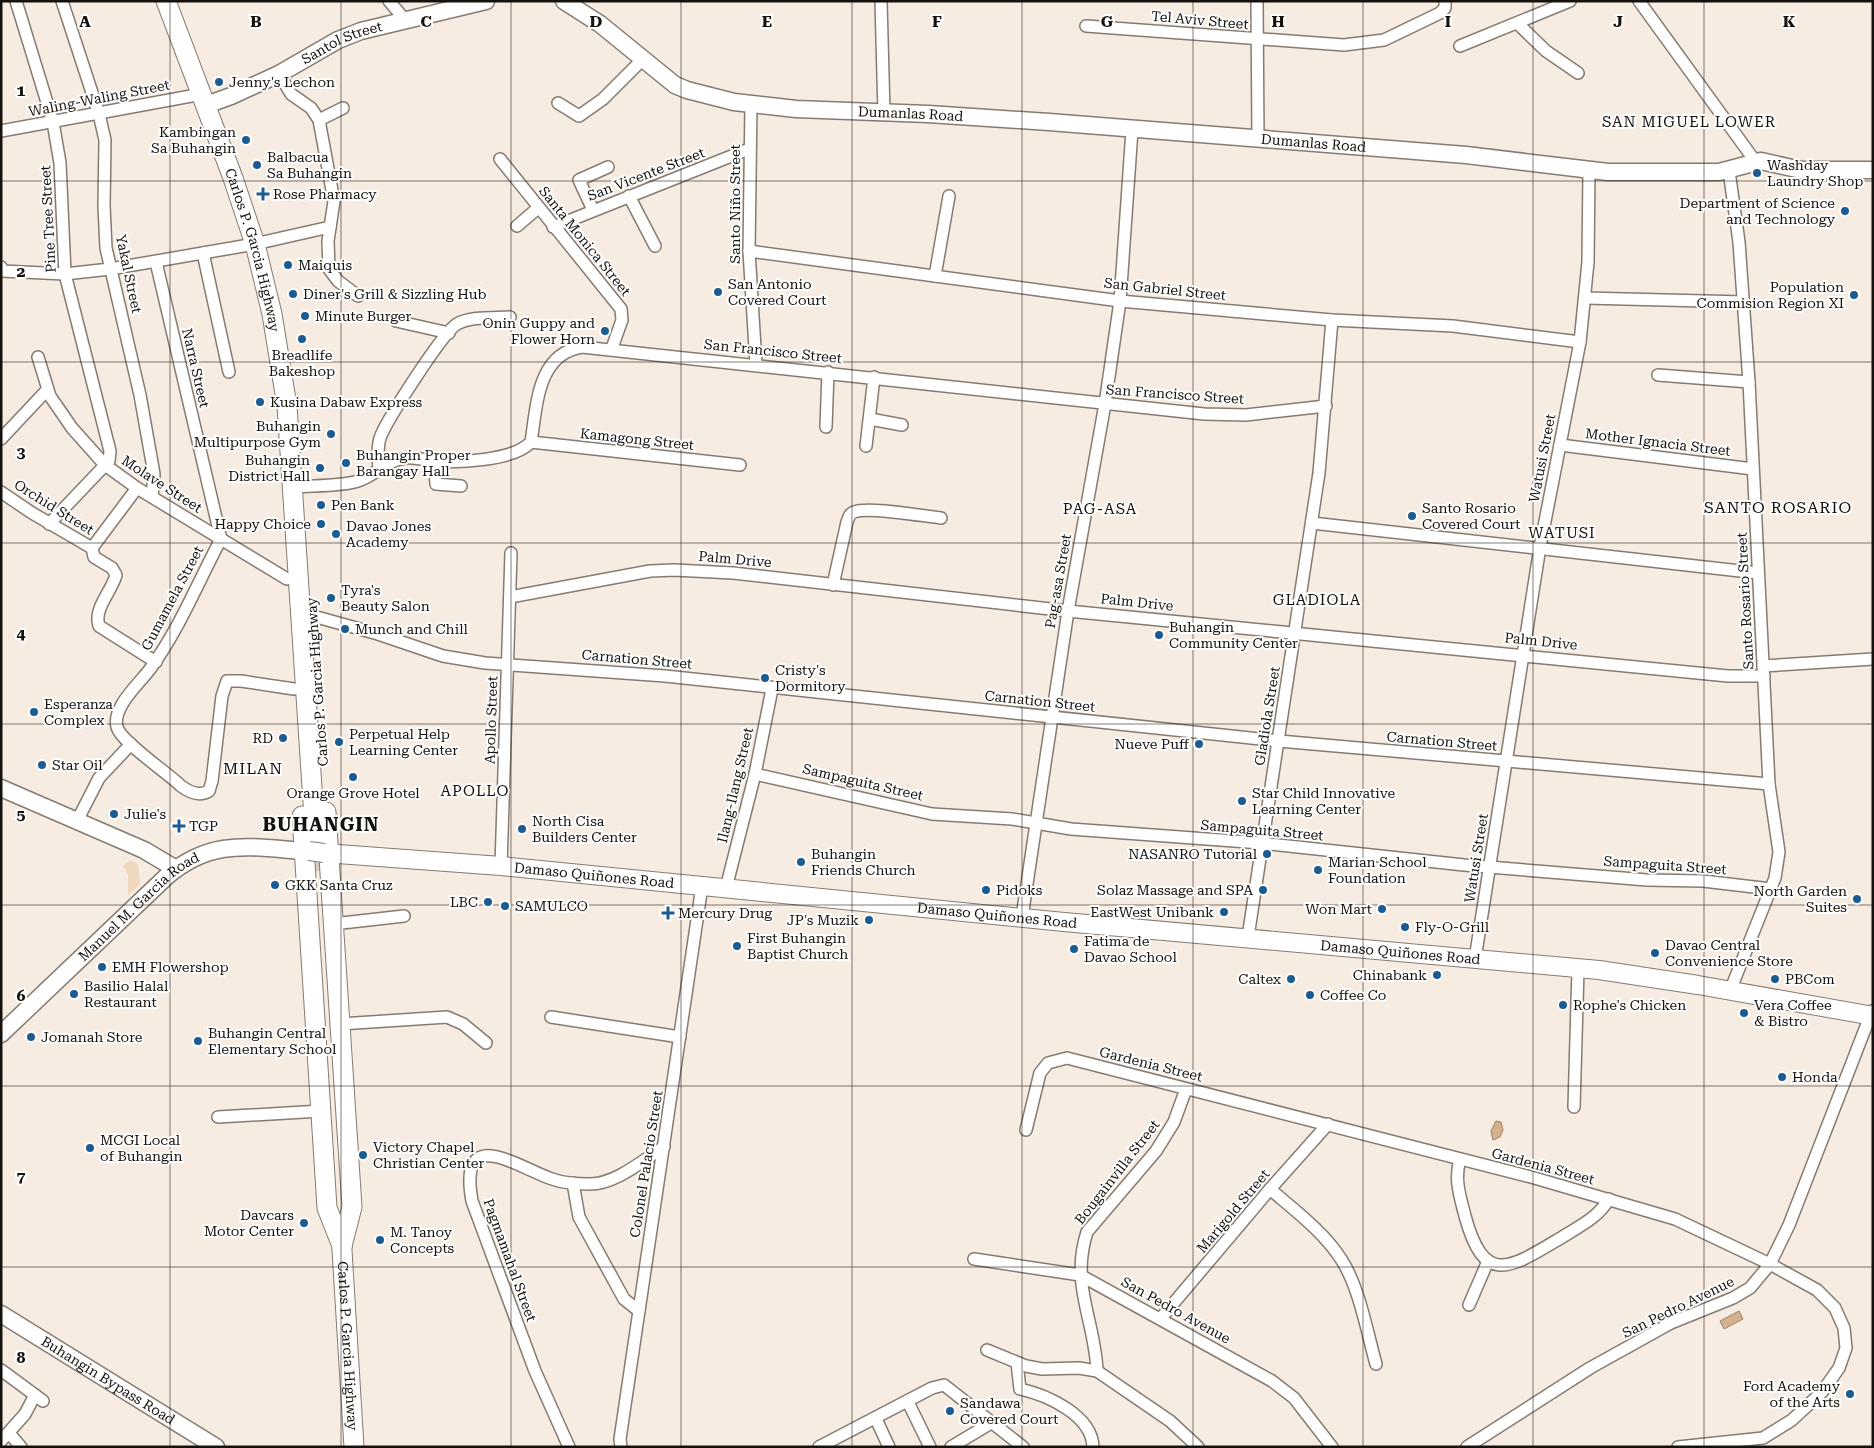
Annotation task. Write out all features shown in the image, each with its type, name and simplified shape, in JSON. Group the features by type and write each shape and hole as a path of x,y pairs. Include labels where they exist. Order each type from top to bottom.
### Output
{"highway":[{"name":"Carlos P. Garcia Highway","path":"166,1 204,99 254,244 272,314 287,406 315,833"},
{"name":"Carlos P. Garcia Highway","path":"294,509 286,554 294,690 317,852 333,924 352,1207 342,1246"},
{"name":"Carlos P. Garcia Highway","path":"294,509 308,552 313,616 321,1111 327,1208 342,1246"},
{"name":"Carlos P. Garcia Highway","path":"318,871 354,1447"}],"main road":[{"name":"Santol Street","path":"204,99 231,96 279,74 338,40 361,30 406,21 478,2"},
{"path":"569,2 600,24 665,79 687,90 751,104"},
{"name":"Dumanlas Road","path":"751,104 796,110 1030,121 1466,155 1627,174 1729,171 1755,161"},
{"path":"1755,161 1801,170 1873,170"},
{"path":"1,788 144,850 176,869"},
{"name":"Manuel M. Garcia Road","path":"1,1034 176,869 199,854 222,849 254,847 317,852"},
{"name":"Damaso Quiñones Road","path":"317,852 501,866 1022,917 1578,968 1872,1014"},
{"name":"Buhangin Bypass Road","path":"1,1314 216,1447"}],"street":[{"name":"Pine Tree Street","path":"16,1 53,122 60,164 65,274 109,444 110,456 105,464"},
{"name":"Yakal Street","path":"62,1 99,114 105,148 104,227 110,270 142,405 154,474 152,497"},
{"path":"389,1 406,21"},
{"path":"880,1 884,113"},
{"path":"1257,1 1259,40 1258,140"},
{"name":"Tel Aviv Street","path":"1086,26 1344,45 1384,40 1440,13 1445,8 1445,1"},
{"path":"1460,46 1570,1"},
{"path":"1639,1 1755,161"},
{"path":"1517,23 1546,51 1578,73"},
{"path":"558,103 579,116 603,99 643,59"},
{"path":"279,74 291,94 311,108 319,120 334,201 330,226 329,269 338,282 358,296"},
{"name":"Waling-Waling Street","path":"1,131 99,114 204,99"},
{"name":"Santo Niño Street","path":"751,104 749,251 756,364"},
{"path":"319,120 343,108"},
{"name":"Pag-asa Street","path":"1022,917 1068,611 1105,404 1120,301 1132,130"},
{"name":"San Vicente Street","path":"553,226 749,149"},
{"name":"Santa Monica Street","path":"500,159 621,309 622,320 612,348"},
{"path":"593,210 579,180 608,167"},
{"name":"Watusi Street","path":"1475,959 1540,547 1580,342 1588,262 1589,170"},
{"name":"Santo Rosario Street","path":"1729,171 1739,242 1744,302 1769,784 1779,852 1778,869 1771,890 1730,991"},
{"path":"629,196 655,246"},
{"path":"935,276 949,196"},
{"path":"517,226 538,208"},
{"path":"1,267 2,270 65,274 110,270 254,244 330,226"},
{"name":"San Gabriel Street","path":"749,251 1120,301 1332,320 1453,326 1580,342"},
{"path":"203,253 229,372"},
{"name":"Narra Street","path":"156,262 221,539"},
{"path":"1585,298 1744,302"},
{"path":"379,469 378,451 384,430 449,333 457,324 469,320 510,317"},
{"name":"Gladiola Street","path":"1248,938 1261,843 1279,741 1312,523 1326,406 1332,320"},
{"path":"396,321 449,333"},
{"name":"San Francisco Street","path":"531,442 542,382 553,361 573,348 612,348 1105,404 1226,415 1326,406"},
{"name":"Molave Street","path":"38,357 47,390 72,428 105,464 137,488 287,579"},
{"path":"826,427 828,372"},
{"path":"1658,375 1749,382"},
{"path":"866,446 874,377"},
{"path":"1,438 47,390"},
{"path":"870,419 902,425"},
{"path":"293,487 351,483 368,477 379,469 406,458 434,461 503,456 518,453 531,442"},
{"name":"Kamagong Street","path":"531,442 740,465"},
{"name":"Mother Ignacia Street","path":"1560,445 1752,469"},
{"path":"434,461 436,484 461,486"},
{"path":"49,524 105,464"},
{"path":"92,548 137,488"},
{"name":"Orchid Street","path":"1,492 49,524 92,548 94,557 112,568 116,575 97,620 100,626 156,662"},
{"path":"833,585 850,514 855,511 874,510 941,518"},
{"path":"1312,523 1540,547 1758,573"},
{"name":"Gumamela Street","path":"221,539 171,637 156,662 124,702 116,718 119,732 186,790 195,793 205,793 208,791 212,781 222,696 227,681 241,681 294,690"},
{"name":"Apollo Street","path":"501,866 511,553"},
{"name":"Palm Drive","path":"510,597 631,574 674,570 733,573 1068,611 1524,654 1728,676 1873,659"},
{"name":"Carnation Street","path":"313,616 387,636 443,656 508,665 628,673 1279,741 1769,784"},
{"name":"Ilang-Ilang Street","path":"726,888 755,774 772,689"},
{"path":"77,821 99,778 131,744"},
{"name":"Sampaguita Street","path":"755,774 915,811 1012,819 1158,837 1261,843 1489,867 1647,880 1703,881 1771,890"},
{"name":"Colonel Palacio Street","path":"621,1447 620,1439 702,886"},
{"path":"333,924 404,916"},
{"path":"1574,1107 1578,968"},
{"name":"San Pedro Avenue","path":"1467,1447 1590,1368 1671,1323 1733,1298 1750,1288 1770,1264 1789,1225 1872,1014"},
{"path":"340,1024 447,1017 463,1024 486,1043"},
{"path":"551,1017 680,1037"},
{"name":"Gardenia Street","path":"1026,1130 1040,1074 1048,1064 1067,1058 1328,1124 1610,1199 1675,1219 1770,1264 1817,1290 1835,1308 1844,1328 1846,1348 1839,1368 1822,1392 1792,1420 1762,1438 1686,1446"},
{"name":"Bougainvilla Street","path":"1097,1371 1080,1275 1083,1244 1087,1232 1156,1151 1174,1122 1186,1089"},
{"path":"218,1117 321,1111"},
{"name":"Marigold Street","path":"1161,1318 1270,1188 1328,1124"},
{"name":"Pagmamahal Street","path":"569,1447 535,1370 472,1201 471,1172 479,1159 485,1155 494,1155 511,1160 553,1179 591,1184 604,1182 617,1176 664,1147"},
{"path":"1460,1159 1457,1182 1471,1237 1477,1250 1488,1261 1503,1266 1518,1263 1597,1215 1610,1199"},
{"path":"572,1183 579,1217 624,1299 639,1311"},
{"path":"1270,1188 1321,1235 1341,1259 1356,1294 1376,1364"},
{"name":"San Pedro Avenue","path":"974,1259 1080,1275 1161,1318 1272,1381 1294,1398 1332,1447"},
{"path":"1469,1305 1488,1261"},
{"path":"987,1350 1017,1363 1042,1369 1079,1368 1097,1371 1170,1421 1198,1447"},
{"path":"1017,1363 1020,1389 1033,1392 1071,1412 1091,1434 1093,1447"},
{"path":"1,1370 39,1398 5,1437 21,1447"},
{"path":"819,1447 832,1444 932,1388 944,1385 1024,1447"},
{"path":"908,1402 930,1447"},
{"path":"876,1419 889,1447"},
{"path":"951,1447 992,1423"}],"shaded area":[{"path":"130,860 138,864 140,884 128,895 128,875 123,866"},
{"path":"1496,1121 1501,1122 1503,1130 1500,1137 1493,1140 1491,1131"},
{"path":"1739,1311 1743,1319 1724,1329 1720,1321"}],"tunnel":[{"path":"315,835 318,871"}],"place":[{"name":"Jenny's Lechon","path":"219,82"},
{"name":"Kambingan Sa Buhangin","path":"246,140"},
{"name":"Balbacua Sa Buhangin","path":"257,165"},
{"name":"Washday Laundry Shop","path":"1757,173"},
{"name":"Rose Pharmacy","path":"263,194"},
{"name":"Department of Science and Technology","path":"1845,211"},
{"name":"Maiquis","path":"288,265"},
{"name":"San Antonio Covered Court","path":"718,292"},
{"name":"Diner's Grill & Sizzling Hub","path":"293,294"},
{"name":"Population Commision Region XI","path":"1854,295"},
{"name":"Minute Burger","path":"305,316"},
{"name":"Onin Guppy and Flower Horn","path":"605,331"},
{"name":"Breadlife Bakeshop","path":"302,339"},
{"name":"Kusina Dabaw Express","path":"260,402"},
{"name":"Buhangin Multipurpose Gym","path":"331,434"},
{"name":"Buhangin Proper Barangay Hall","path":"346,463"},
{"name":"Buhangin District Hall","path":"320,468"},
{"name":"Pen Bank","path":"321,505"},
{"name":"Santo Rosario Covered Court","path":"1412,516"},
{"name":"Happy Choice","path":"321,524"},
{"name":"Davao Jones Academy","path":"336,534"},
{"name":"Tyra's Beauty Salon","path":"331,598"},
{"name":"Munch and Chill","path":"345,629"},
{"name":"Buhangin Community Center","path":"1159,635"},
{"name":"Cristy's Dormitory","path":"765,678"},
{"name":"Esperanza Complex","path":"34,712"},
{"name":"RD","path":"283,738"},
{"name":"Perpetual Help Learning Center","path":"339,742"},
{"name":"Nueve Puff","path":"1199,744"},
{"name":"Star Oil","path":"42,765"},
{"name":"Orange Grove Hotel","path":"353,777"},
{"name":"Star Child Innovative Learning Center","path":"1242,801"},
{"name":"Julie's","path":"114,814"},
{"name":"TGP","path":"179,826"},
{"name":"North Cisa Builders Center","path":"522,829"},
{"name":"NASANRO Tutorial","path":"1267,854"},
{"name":"Buhangin Friends Church","path":"801,862"},
{"name":"Marian School Foundation","path":"1318,870"},
{"name":"GKK Santa Cruz","path":"275,885"},
{"name":"Pidoks","path":"986,890"},
{"name":"Solaz Massage and SPA","path":"1263,890"},
{"name":"North Garden Suites","path":"1857,899"},
{"name":"LBC","path":"488,902"},
{"name":"SAMULCO","path":"505,906"},
{"name":"Won Mart","path":"1382,909"},
{"name":"EastWest Unibank","path":"1224,912"},
{"name":"Mercury Drug","path":"668,913"},
{"name":"JP's Muzik","path":"869,920"},
{"name":"Fly-O-Grill","path":"1405,927"},
{"name":"First Buhangin Baptist Church","path":"737,946"},
{"name":"Fatima de Davao School","path":"1074,949"},
{"name":"Davao Central Convenience Store","path":"1655,953"},
{"name":"EMH Flowershop","path":"102,967"},
{"name":"Chinabank","path":"1437,975"},
{"name":"Caltex","path":"1291,979"},
{"name":"PBCom","path":"1775,979"},
{"name":"Basilio Halal Restaurant","path":"74,994"},
{"name":"Coffee Co","path":"1310,995"},
{"name":"Rophe's Chicken","path":"1563,1005"},
{"name":"Vera Coffee & Bistro","path":"1744,1013"},
{"name":"Jomanah Store","path":"31,1037"},
{"name":"Buhangin Central Elementary School","path":"198,1041"},
{"name":"Honda","path":"1782,1077"},
{"name":"MCGI Local of Buhangin","path":"90,1148"},
{"name":"Victory Chapel Christian Center","path":"363,1155"},
{"name":"Davcars Motor Center","path":"304,1223"},
{"name":"M. Tanoy Concepts","path":"380,1240"},
{"name":"Ford Academy of the Arts","path":"1850,1394"},
{"name":"Sandawa Covered Court","path":"950,1411"}],"district":[{"name":"SAN MIGUEL LOWER","path":"1689,122"},
{"name":"SANTO ROSARIO","path":"1778,507"},
{"name":"PAG-ASA","path":"1100,509"},
{"name":"WATUSI","path":"1562,533"},
{"name":"GLADIOLA","path":"1317,600"},
{"name":"MILAN","path":"253,768"},
{"name":"APOLLO","path":"475,791"},
{"name":"BUHANGIN","path":"321,824"}]}
